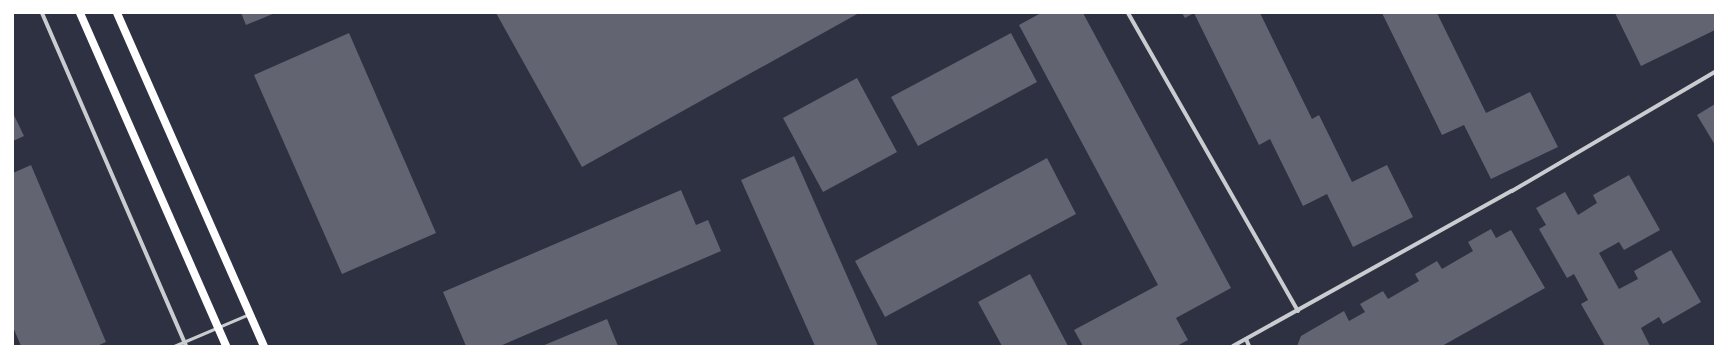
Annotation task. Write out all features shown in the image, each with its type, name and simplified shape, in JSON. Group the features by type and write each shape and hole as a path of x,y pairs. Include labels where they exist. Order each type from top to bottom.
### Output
{"main road":[{"path":"80,13 226,346"},
{"path":"117,13 264,346"}],"street":[{"path":"42,13 185,344"},
{"path":"1128,13 1298,311"},
{"path":"1233,346 1519,187 1715,72"},
{"path":"1246,339 1249,346"}],"lane":[{"path":"174,346 185,344 249,314"}],"building":[{"path":"241,13 275,13 246,25"},
{"path":"496,13 859,13 582,167"},
{"path":"1041,13 1083,13 1231,288 1176,318 1188,340 1177,346 1083,346 1074,330 1158,285 1019,25"},
{"path":"1182,13 1194,13 1185,18"},
{"path":"1194,13 1260,13 1312,119 1319,115 1352,182 1387,165 1413,217 1353,247 1327,194 1303,206 1270,139 1259,145"},
{"path":"1382,13 1437,13 1486,113 1530,92 1558,147 1491,179 1464,125 1442,135"},
{"path":"1615,13 1715,13 1715,30 1641,66"},
{"path":"349,33 436,233 342,274 254,75"},
{"path":"1011,33 1037,82 918,146 891,97"},
{"path":"857,78 897,152 823,192 783,118"},
{"path":"1715,104 1715,145 1697,115"},
{"path":"13,113 24,136 13,141"},
{"path":"794,156 878,346 815,346 741,180"},
{"path":"1047,158 1076,214 885,317 855,261"},
{"path":"31,165 106,342 97,346 21,346 13,327 13,173"},
{"path":"1629,175 1660,230 1624,250 1619,242 1599,253 1619,289 1638,279 1634,271 1671,250 1701,302 1663,324 1659,317 1641,328 1650,346 1605,346 1581,304 1588,300 1574,274 1567,278 1539,229 1546,225 1536,208 1565,192 1578,215 1597,203 1593,195"},
{"path":"681,190 696,225 708,220 721,251 500,346 466,346 443,292"},
{"path":"1491,229 1496,238 1511,230 1545,288 1442,346 1297,346 1301,336 1344,311 1349,321 1365,312 1360,304 1383,291 1388,299 1419,281 1415,274 1437,261 1442,269 1473,251 1468,242"},
{"path":"1030,274 1068,346 1002,346 978,302"},
{"path":"607,319 618,346 542,346"}]}
